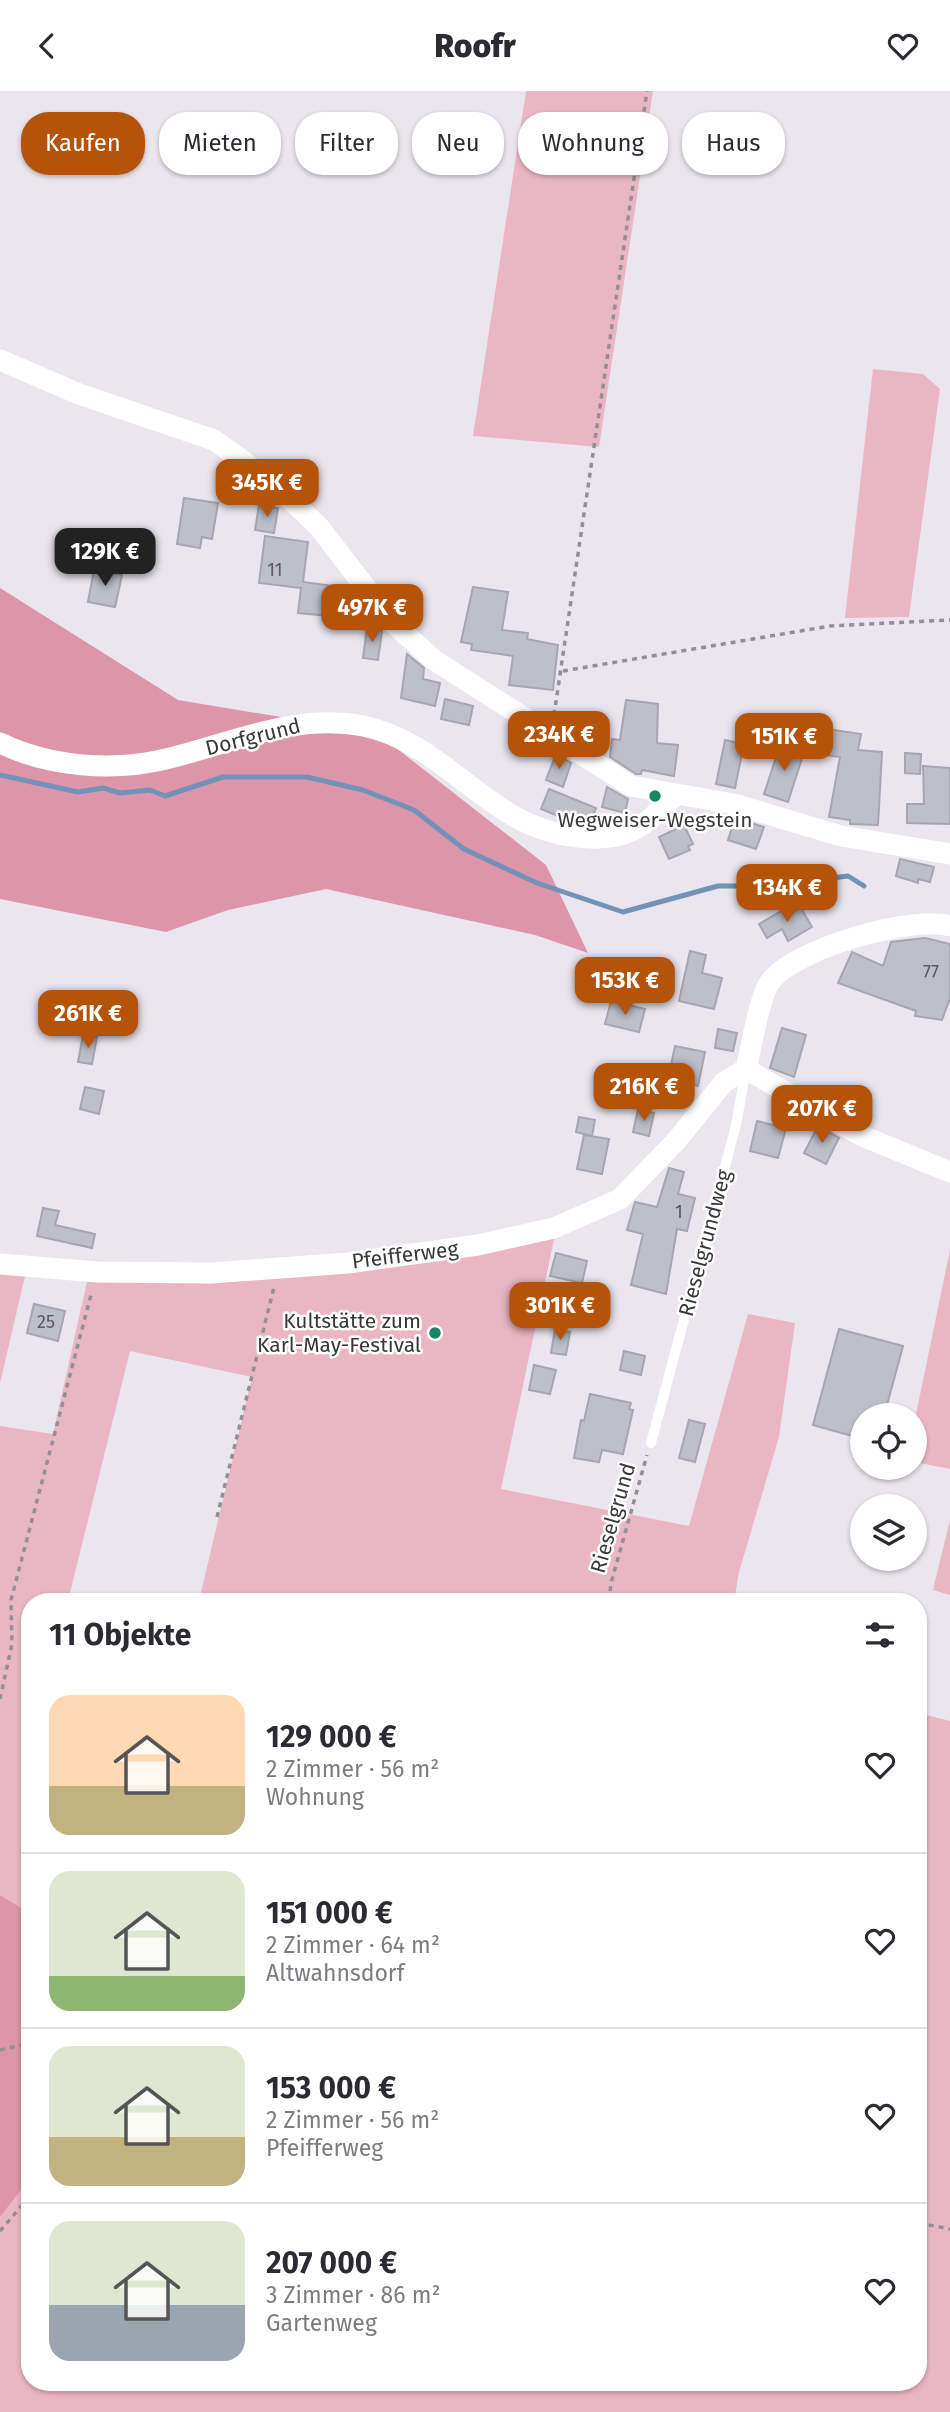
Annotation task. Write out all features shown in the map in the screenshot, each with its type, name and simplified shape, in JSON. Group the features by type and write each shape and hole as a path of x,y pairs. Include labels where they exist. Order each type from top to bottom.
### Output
{"street":[{"path":"0,360 79,394 214,440 273,483 319,527 393,623 434,660 631,786 675,796 734,804 841,837 950,854"},
{"name":"Dorfgrund","path":"0,743 62,764 113,766 164,760 292,725 336,721 379,729 423,751 519,819 580,839 613,838 639,828 675,796"},
{"name":"Rieselgrundweg","path":"746,1069 770,982 792,964 867,933 901,925 949,919"},
{"path":"746,1069 860,1135 950,1172"},
{"name":"Pfeifferweg","path":"0,1263 97,1272 211,1273 348,1263 478,1245 554,1228 620,1199 677,1140 724,1081 746,1069"}],"lane":[{"name":"Rieselgrundweg","path":"651,1443 736,1125 746,1069"}],"path":[{"path":"550,733 563,671 647,91"},
{"path":"563,671 830,626 950,621"},
{"path":"217,1517 279,1268"},
{"path":"0,1699 12,1644 11,1600 97,1272"},
{"name":"Rieselgrund","path":"610,1593 651,1443"},
{"path":"0,2050 21,2045"},
{"path":"0,2231 21,2206"},
{"path":"927,2225 950,2229"}],"shaded area":[{"path":"526,91 653,91 650,112 523,112"},
{"path":"518,143 518,175 640,175 599,447 473,436"},
{"path":"873,369 923,374 940,389 909,617 845,618"},
{"path":"0,588 178,700 377,733 546,865 588,953 535,935 326,889 228,910 166,932 0,899"},
{"path":"555,1235 501,1489 689,1526 748,1314 795,1323 779,1437 739,1572 735,1593 201,1593 252,1377 130,1351 70,1593 21,1593 21,1908 0,1895 0,1426 53,1434 88,1277"},
{"path":"950,1250 950,1469 927,1464 927,1403 918,1403"},
{"path":"0,1270 26,1272 0,1383"},
{"path":"950,1520 950,1595 933,1590"},
{"path":"927,1715 950,1721 950,2412 0,2412 0,2217 21,2190 21,2391 927,2391"},
{"path":"0,1895 21,1908 21,2190 0,2217"}],"building":[{"path":"184,498 218,503 212,539 202,537 200,548 177,544"},
{"path":"259,505 278,508 274,533 255,530"},
{"path":"265,536 308,542 303,582 334,586 333,598 362,604 362,619 298,613 301,588 259,583"},
{"path":"94,570 122,575 115,607 88,602"},
{"path":"473,587 508,592 502,630 528,633 527,639 558,645 553,690 509,685 513,656 471,650 472,644 461,642"},
{"path":"367,628 382,631 378,660 363,658"},
{"path":"407,654 424,668 423,679 440,683 435,706 401,698"},
{"path":"445,699 473,706 469,725 441,719"},
{"path":"626,700 658,704 657,743 678,745 674,776 642,770 641,774 636,774 610,757 612,739 620,740"},
{"path":"749,715 777,719 773,742 745,737"},
{"path":"807,726 861,734 858,750 882,752 878,825 850,824 850,820 829,817 840,757 804,752"},
{"path":"725,740 744,744 735,788 716,784"},
{"path":"780,745 804,752 788,802 764,794"},
{"path":"905,753 921,754 920,774 905,773"},
{"path":"556,754 571,763 563,787 546,780"},
{"path":"923,766 950,768 950,824 907,823 907,804 924,804"},
{"path":"607,787 628,799 625,813 602,807"},
{"path":"549,789 596,808 590,825 577,824 541,809"},
{"path":"735,818 764,827 756,849 728,840"},
{"path":"684,825 693,844 688,846 690,850 669,859 659,837"},
{"path":"900,859 934,867 930,882 918,879 918,883 896,876"},
{"path":"788,907 792,913 801,908 812,927 788,941 782,929 767,938 759,924"},
{"path":"925,938 950,944 950,998 942,1020 915,1016 916,1011 838,983 852,952 883,966 891,942"},
{"path":"690,951 706,955 702,973 722,978 714,1009 679,1001"},
{"path":"611,1001 645,1009 639,1032 605,1024"},
{"path":"782,1028 806,1035 794,1077 770,1068"},
{"path":"718,1029 737,1033 733,1051 715,1048"},
{"path":"83,1035 97,1037 92,1064 78,1062"},
{"path":"675,1046 705,1052 698,1086 668,1079"},
{"path":"85,1087 104,1091 99,1114 80,1109"},
{"path":"638,1109 654,1113 649,1136 633,1132"},
{"path":"579,1117 595,1120 592,1136 576,1132"},
{"path":"757,1121 786,1128 778,1158 750,1151"},
{"path":"818,1126 839,1138 826,1164 804,1153"},
{"path":"584,1135 609,1139 602,1174 577,1169"},
{"path":"669,1168 684,1172 678,1194 695,1198 687,1231 677,1229 666,1294 631,1285 643,1234 627,1230 635,1202 657,1207"},
{"path":"43,1208 59,1211 55,1225 95,1234 92,1248 37,1236"},
{"path":"556,1253 587,1261 582,1283 550,1276"},
{"path":"34,1304 65,1311 58,1341 27,1333"},
{"path":"555,1329 570,1332 566,1355 551,1353"},
{"path":"839,1329 903,1346 888,1403 850,1403 850,1435 813,1425"},
{"path":"624,1351 645,1356 641,1375 620,1370"},
{"path":"534,1365 556,1370 550,1394 529,1390"},
{"path":"590,1394 631,1403 629,1409 633,1410 623,1454 602,1450 599,1462 574,1458 581,1420 584,1421"},
{"path":"689,1420 705,1424 695,1462 679,1458"}],"waterway":[{"path":"0,775 78,792 103,788 120,793 150,790 165,796 223,777 307,777 363,790 414,810 464,849 537,883 623,912 718,886 767,886 848,876 864,886"}],"place":[{"name":"Wegweiser-Wegstein","path":"655,796"},
{"name":"Kultstätte zum Karl-May-Festival","path":"435,1333"}]}
